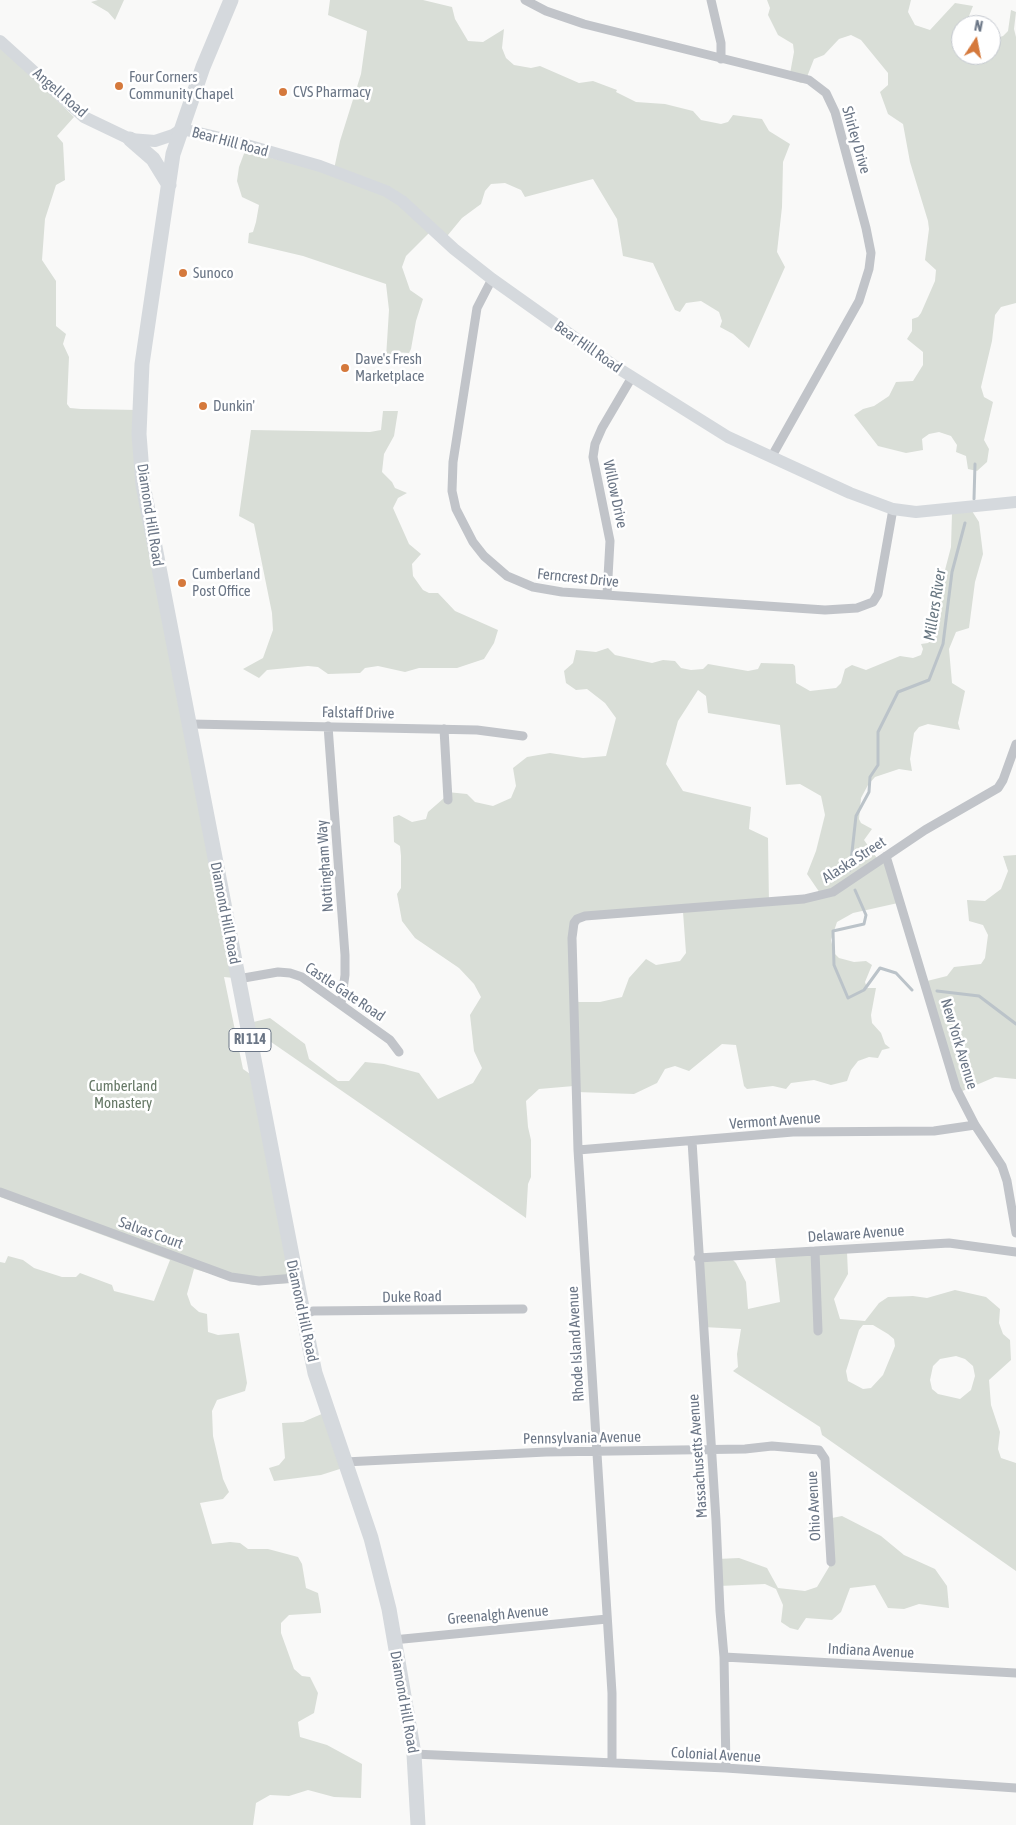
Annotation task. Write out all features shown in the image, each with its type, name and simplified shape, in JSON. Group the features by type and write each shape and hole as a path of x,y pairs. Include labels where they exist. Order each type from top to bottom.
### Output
{"main road":[{"name":"Diamond Hill Road","path":"231,0 203,67 174,154 168,185 145,335 140,390 139,434 143,485 191,724 295,1278 315,1373 376,1556 388,1609 414,1754 418,1825"},
{"path":"130,139 153,159 168,185"}],"street":[{"path":"710,0 721,43 721,59"},
{"name":"Shirley Drive","path":"528,1 563,18 584,24 809,80 826,93 835,112 866,228 871,253 869,269 859,301 772,456"},
{"name":"Angell Road","path":"0,42 84,117 130,139 162,140 182,129"},
{"name":"Bear Hill Road","path":"182,129 320,166 386,191 402,201 454,249 492,279 632,377 728,437 850,493 893,509 916,512 1016,502"},
{"name":"Ferncrest Drive","path":"492,279 477,308 453,462 452,491 456,509 473,542 484,556 507,576 533,587 562,592 825,610 857,608 873,602 878,594 893,509"},
{"name":"Willow Drive","path":"607,595 610,541 593,457 595,444 602,428 632,377"},
{"name":"Falstaff Drive","path":"191,724 444,729 486,731 524,736"},
{"name":"Nottingham Way","path":"328,726 346,975 341,1004"},
{"path":"444,729 448,800"},
{"name":"Alaska Street","path":"574,923 584,916 819,897 833,892 886,856 998,788 1004,780 1016,744"},
{"name":"New York Avenue","path":"886,856 932,1004 949,1066 963,1104 1002,1166 1008,1181 1016,1233"},
{"name":"Rhode Island Avenue","path":"574,923 572,938 578,1150 612,1693 612,1763"},
{"name":"Castle Gate Road","path":"238,979 278,972 290,972 302,977 390,1040 399,1052"},
{"name":"Vermont Avenue","path":"578,1150 793,1132 934,1130 975,1125"},
{"name":"Massachusetts Avenue","path":"692,1141 724,1657 726,1768"},
{"name":"Salvas Court","path":"0,1192 231,1277 259,1281 295,1278"},
{"name":"Delaware Avenue","path":"698,1258 949,1242 1016,1252"},
{"path":"815,1251 818,1331"},
{"name":"Duke Road","path":"303,1315 313,1312 523,1310"},
{"name":"Pennsylvania Avenue","path":"345,1462 392,1458 772,1446 819,1450"},
{"name":"Ohio Avenue","path":"819,1450 825,1459 831,1562"},
{"name":"Greenalgh Avenue","path":"393,1640 606,1619"},
{"name":"Indiana Avenue","path":"724,1657 1016,1673"},
{"name":"Colonial Avenue","path":"414,1754 726,1768 1016,1788"}],"green space":[{"path":"98,0 124,0 115,20 108,12 91,2"},
{"path":"330,0 423,0 452,7 455,19 468,41 483,42 504,29 502,48 506,58 514,65 531,68 540,66 579,83 593,81 617,90 616,92 636,102 665,104 693,111 701,120 721,124 728,122 733,115 762,119 769,131 790,144 783,162 782,207 777,252 785,267 749,348 733,334 720,327 722,321 719,312 701,301 686,303 680,312 675,310 653,263 623,256 617,219 593,179 525,197 521,190 505,183 491,184 485,191 481,204 462,218 443,241 430,232 406,256 402,267 410,290 423,299 416,321 411,349 409,353 394,352 386,358 389,310 386,284 303,256 248,243 249,233 253,232 256,222 259,205 242,197 237,181 239,167 245,151 333,174 340,141 361,74 367,31 328,15"},
{"path":"767,0 911,0 908,12 915,25 930,30 955,3 973,6 969,15 951,15 951,65 1001,65 1001,37 1008,31 1011,10 1016,12 1014,29 1016,37 1016,303 1001,307 995,315 992,341 981,387 984,397 993,402 984,440 989,449 987,462 977,471 968,469 966,456 956,452 957,445 951,436 939,432 929,434 922,439 923,450 906,453 878,446 854,415 863,409 874,406 889,396 896,382 913,381 923,365 923,352 907,339 912,331 912,319 918,317 921,313 935,281 936,270 925,260 929,229 928,221 910,162 903,124 888,114 880,92 888,85 888,73 861,40 851,35 839,39 824,55 814,59 805,82 801,83 789,79 794,52 793,44 778,35 768,15 770,8"},
{"name":"Cumberland Monastery","path":"0,45 74,117 57,136 63,143 65,180 56,185 45,219 42,260 56,281 56,326 66,334 63,344 69,357 67,404 70,408 81,409 139,410 139,466 234,978 224,977 243,1069 253,1076 292,1283 253,1285 194,1269 187,1294 191,1305 199,1312 207,1314 208,1332 218,1335 239,1333 247,1383 245,1391 217,1400 212,1411 213,1436 223,1479 229,1492 223,1499 200,1503 212,1544 240,1543 248,1549 268,1549 298,1557 302,1564 306,1588 318,1593 321,1610 321,1613 289,1615 281,1623 281,1633 294,1669 302,1676 310,1677 318,1693 314,1713 298,1722 300,1737 327,1745 362,1764 361,1798 334,1797 308,1790 289,1796 270,1795 256,1803 253,1825 0,1825 0,1262 5,1263 8,1256 23,1260 34,1268 62,1277 76,1277 80,1273 112,1285 114,1291 154,1301 170,1260 0,1197"},
{"path":"383,411 398,411 394,436 384,454 382,472 395,488 407,493 398,498 393,508 409,544 421,554 412,564 413,576 423,590 429,593 438,593 455,611 498,630 494,643 484,659 457,668 419,668 405,672 378,666 365,668 360,673 328,674 318,667 308,666 267,670 259,678 243,669 263,658 273,630 272,613 254,524 239,516 251,430 370,432 381,430"},
{"path":"972,511 979,522 983,554 975,582 969,628 956,632 949,649 952,683 965,691 958,723 960,730 928,724 919,727 914,733 910,759 912,771 899,769 875,777 861,798 859,819 861,823 872,829 864,840 879,861 885,860 898,903 853,913 837,922 831,940 834,953 839,958 854,962 866,961 872,965 865,982 867,988 876,988 871,1015 872,1023 881,1033 885,1044 890,1048 882,1050 878,1058 869,1057 858,1061 851,1070 847,1081 831,1085 814,1080 791,1083 786,1089 773,1086 747,1089 744,1086 736,1045 722,1044 689,1071 675,1066 665,1069 657,1083 634,1094 577,1092 574,1086 539,1089 526,1101 531,1140 531,1177 528,1184 526,1218 245,1024 270,1018 305,1044 309,1059 338,1081 349,1081 365,1062 384,1064 419,1073 438,1099 473,1083 482,1068 474,1051 470,1015 481,997 474,984 459,968 415,938 402,921 397,894 401,888 401,856 400,846 394,842 393,817 399,815 412,822 426,819 428,812 444,798 447,792 467,794 475,802 493,806 511,798 516,786 513,768 527,757 550,753 583,758 606,756 616,718 605,703 587,689 576,690 566,683 564,671 573,663 576,650 596,652 608,648 615,655 652,663 663,660 675,661 681,668 691,670 703,669 708,664 748,671 758,669 761,663 793,664 795,666 796,683 810,691 836,688 841,683 845,669 852,665 866,670 900,656 913,658 921,655 923,649 921,644 928,643 933,638 951,547 952,513","holes":["698,690 706,696 708,713 780,725 786,785 800,784 821,796 825,815 816,851 807,874 822,896 769,904 768,838 749,829 751,807 683,791 666,764 678,721","683,912 686,953 680,961 656,965 646,959 629,978 622,997 600,1002 579,1002 573,1000 576,921 589,918"]},
{"path":"1016,855 1016,1079 995,1077 960,1092 923,982 947,976 954,967 981,964 985,958 988,935 983,925 969,921 967,900 985,901 1001,889 1008,871 1003,856"},
{"path":"847,1252 848,1274 834,1299 840,1319 865,1321 879,1303 888,1297 913,1296 927,1298 955,1290 986,1297 1000,1309 999,1323 1003,1334 1010,1340 1011,1360 989,1380 991,1405 1000,1432 998,1449 1001,1458 1016,1463 1016,1571 822,1435 820,1427 733,1371 738,1367 737,1354 741,1329 703,1327 700,1262 732,1259 746,1282 748,1309 780,1302 775,1257","holes":["863,1325 873,1325 888,1334 894,1339 895,1346 883,1375 871,1388 863,1389 848,1381 846,1371 859,1330","956,1356 965,1359 973,1366 975,1376 971,1390 960,1399 938,1394 932,1389 930,1380 933,1366 940,1359"]},
{"path":"324,1413 346,1467 321,1475 274,1481 269,1468 279,1465 285,1458 282,1423 303,1422"},
{"path":"842,1516 881,1536 904,1555 935,1569 947,1586 949,1608 919,1604 904,1609 888,1608 875,1585 850,1588 841,1612 832,1620 806,1618 798,1630 790,1628 781,1622 783,1605 776,1589 765,1584 719,1586 717,1559 739,1558 767,1568 778,1588 805,1591 817,1587 829,1567 827,1519"}],"waterway":[{"name":"Millers River","path":"974,499 975,464"},
{"name":"Millers River","path":"850,870 856,816 869,792 870,777 878,765 878,732 898,692 929,680 943,644 952,572 965,523"},
{"name":"Millers River","path":"855,890 866,915 864,924 833,931 834,965 848,998 864,990 880,968 896,973 912,990"},
{"name":"Millers River","path":"937,991 979,996 1016,1024"}],"place":[{"name":"Four Corners Community Chapel","path":"119,86"},
{"name":"CVS Pharmacy","path":"283,92"},
{"name":"Sunoco","path":"183,273"},
{"name":"Dave's Fresh Marketplace","path":"345,368"},
{"name":"Dunkin'","path":"203,406"},
{"name":"Cumberland Post Office","path":"182,583"}]}
